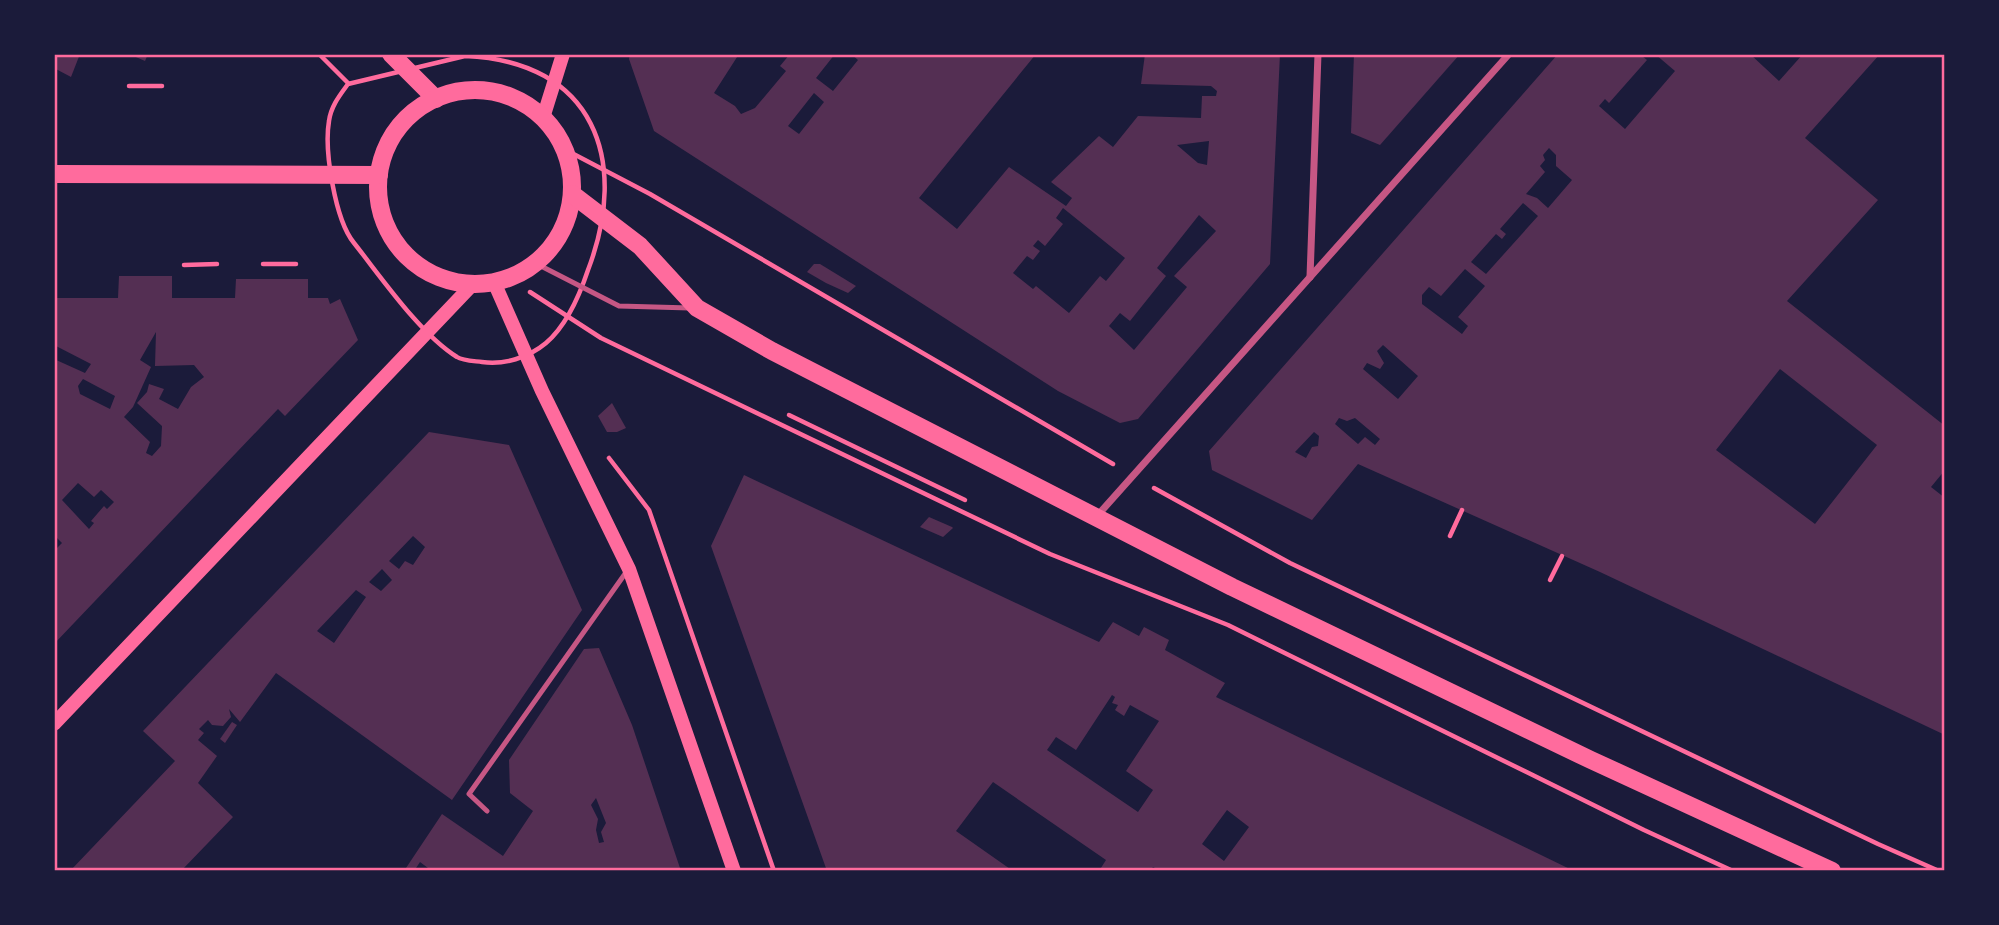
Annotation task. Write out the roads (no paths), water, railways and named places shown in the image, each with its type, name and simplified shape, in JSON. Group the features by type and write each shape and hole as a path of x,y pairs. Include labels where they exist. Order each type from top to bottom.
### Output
{"main road":[{"path":"391,54 436,99"},
{"path":"543,118 563,54"},
{"path":"467,90 492,92 516,99 543,118 564,149 570,167 572,194 568,215 555,242 535,263 501,280 473,284 435,275 402,251 383,216 379,175 384,156 404,122 436,99 467,90"},
{"path":"54,174 379,175"},
{"path":"572,194 640,246 697,308 772,351 1232,587 1578,754 1832,871"},
{"path":"501,280 542,391 629,569 734,871"},
{"path":"54,724 473,284"}],"street":[{"path":"1310,278 1318,54"},
{"path":"1096,517 1509,54"}],"lane":[{"path":"535,263 618,306 697,308"},
{"path":"487,811 469,794 629,569"}]}
